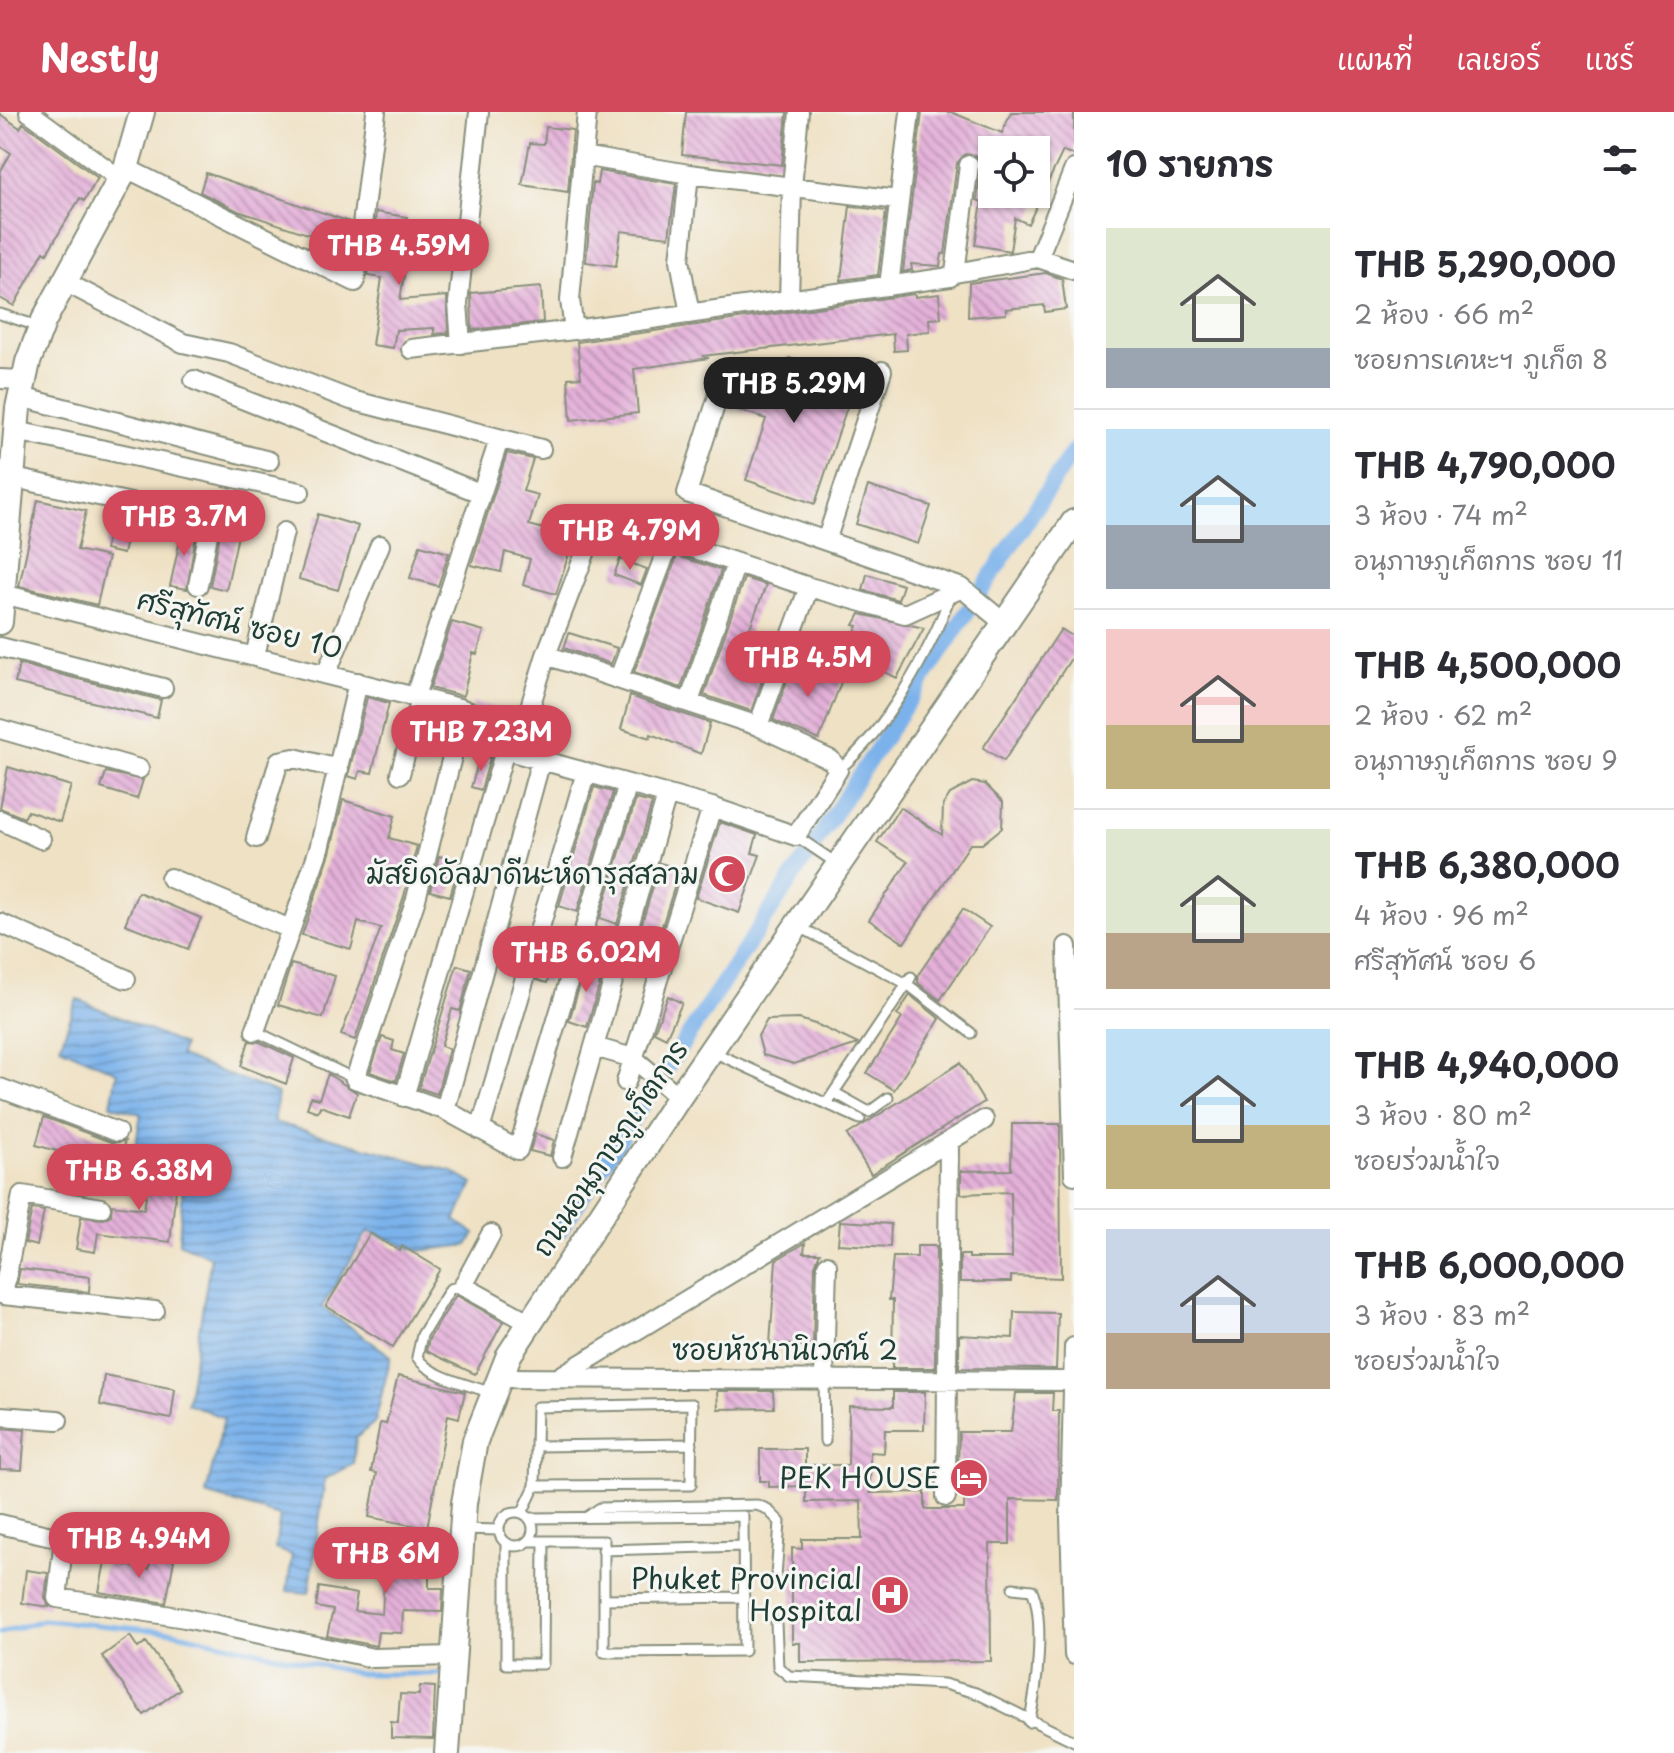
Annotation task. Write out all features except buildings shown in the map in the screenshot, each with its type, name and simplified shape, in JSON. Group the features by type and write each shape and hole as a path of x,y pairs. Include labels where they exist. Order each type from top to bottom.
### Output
{"street":[{"path":"29,112 123,174 355,282 376,112"},
{"path":"0,622 6,476 16,431 15,385 41,327 123,174 142,112"},
{"path":"461,344 458,303 479,112"},
{"path":"574,330 570,300 587,112"},
{"path":"789,300 792,187 799,112"},
{"path":"889,286 910,112"},
{"path":"582,156 689,174 898,200"},
{"path":"969,165 955,273 1038,258 1074,270"},
{"path":"1038,258 1074,169"},
{"path":"689,174 680,260 690,314"},
{"path":"411,349 574,330 950,277"},
{"path":"65,282 183,343 229,353 351,400 541,449"},
{"path":"826,541 882,371"},
{"path":"194,380 480,493"},
{"path":"722,384 687,493 957,590 1004,623"},
{"path":"15,385 269,461"},
{"path":"16,431 300,492"},
{"path":"400,774 418,697 499,440"},
{"path":"6,476 211,520 198,585"},
{"path":"530,707 546,655 599,517 809,587 905,614 957,590"},
{"name":"ถนนอนุภาษภูเก็ตการ","path":"447,1753 462,1529 475,1441 494,1386 530,1323 679,1097 1074,522"},
{"path":"255,656 284,532"},
{"path":"619,678 670,541"},
{"path":"326,674 380,545"},
{"path":"689,702 736,563"},
{"path":"758,726 809,587"},
{"name":"ศรีสุทัศน์ ซอย 10","path":"3,594 463,709 457,737"},
{"path":"0,647 163,688"},
{"path":"546,655 758,726 831,760 838,770 796,836 712,807 457,737 416,899 355,1079 445,1110 518,1150 628,784"},
{"path":"255,1031 319,849 358,682"},
{"path":"0,729 139,769"},
{"path":"404,1097 505,750"},
{"path":"256,838 279,761 294,758 339,769"},
{"path":"445,1110 541,760"},
{"path":"480,1130 586,772"},
{"path":"562,1157 667,795"},
{"path":"626,1082 712,807"},
{"path":"0,820 41,839"},
{"path":"170,878 290,929"},
{"path":"0,923 126,979"},
{"path":"1067,946 1074,1175"},
{"path":"594,1047 633,1058 679,1097"},
{"path":"0,1088 117,1132"},
{"path":"559,1377 984,1120"},
{"path":"946,1497 949,1143"},
{"path":"101,1208 22,1195 3,1271 3,1295 155,1311"},
{"path":"491,1234 463,1286 530,1323"},
{"path":"824,1378 827,1265"},
{"path":"1074,1347 1074,1655"},
{"name":"ซอยหัชนานิเวศน์ 2","path":"494,1386 559,1377 1074,1381"},
{"path":"0,1416 58,1420"},
{"path":"0,1524 64,1539 57,1598 185,1618 373,1658 453,1656"}],"lane":[{"path":"0,314 41,327"},
{"path":"838,770 859,754 935,639 957,590"},
{"path":"796,836 840,865"},
{"path":"798,926 909,981 971,1033"},
{"path":"826,1104 909,981"},
{"path":"255,1031 355,1079"},
{"path":"711,1051 860,1119"},
{"path":"835,1093 869,1112 888,1098"},
{"path":"463,1286 450,1289 422,1335 417,1357 421,1364 434,1370 494,1386"},
{"path":"824,1378 825,1441"},
{"path":"525,1516 535,1486 537,1407 692,1404 691,1485 535,1486"},
{"path":"536,1446 692,1444"},
{"path":"587,1517 600,1508 757,1505 767,1509 780,1522 776,1577"},
{"path":"499,1530 506,1515 743,1516 744,1651 604,1652 604,1541 506,1544"},
{"path":"525,1516 532,1525 529,1541"},
{"path":"462,1529 499,1530"},
{"path":"499,1530 506,1544 506,1664 543,1664 544,1541"},
{"path":"603,1550 743,1546"},
{"path":"1013,1588 1032,1590 1036,1604 1038,1687 1029,1722"},
{"path":"604,1599 744,1597"},
{"path":"776,1623 778,1667 789,1676 944,1684 976,1693 1029,1722 1074,1741"}],"water":[{"path":"77,999 183,1045 180,1056 278,1094 274,1122 451,1171 473,1184 455,1220 475,1234 468,1245 418,1251 368,1231 322,1307 391,1356 375,1422 356,1438 353,1464 325,1479 309,1593 287,1591 292,1555 275,1549 280,1516 206,1494 224,1418 187,1403 211,1257 179,1243 185,1156 136,1143 141,1114 111,1105 117,1072 60,1047"}],"waterway":[{"path":"560,1230 1074,450"},
{"path":"0,1633 43,1620 173,1632 360,1674 440,1674"}],"place":[{"name":"มัสยิดอัลมาดีนะห์ดารุสสลาม","path":"727,874"},
{"name":"PEK HOUSE","path":"969,1478"},
{"name":"Phuket Provincial Hospital","path":"890,1595"}]}
